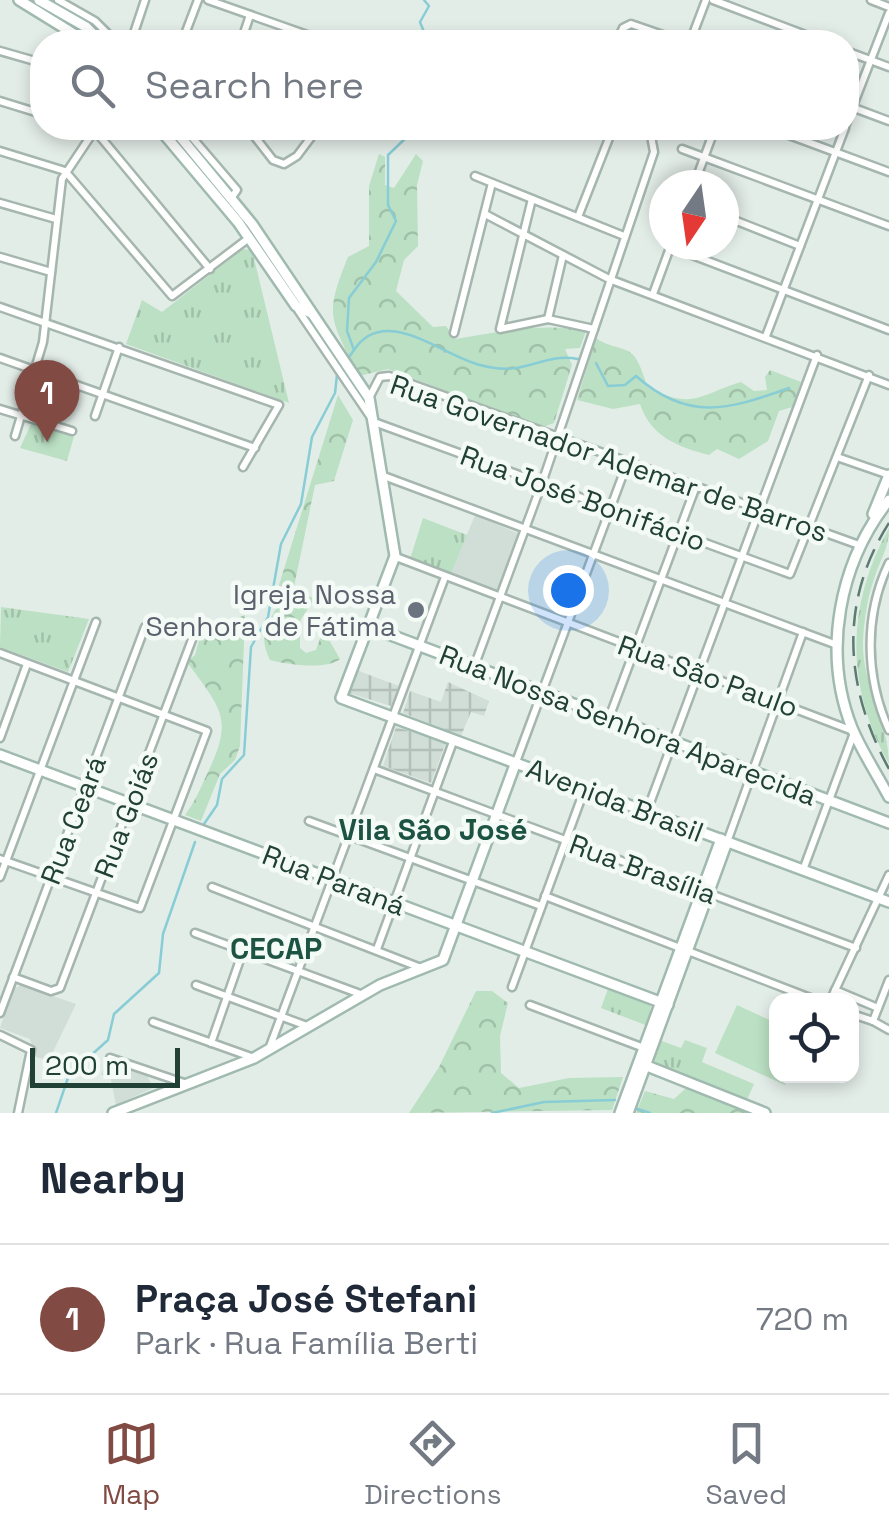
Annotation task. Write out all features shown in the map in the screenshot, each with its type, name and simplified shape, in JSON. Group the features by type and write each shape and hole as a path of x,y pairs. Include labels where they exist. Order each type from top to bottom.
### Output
{"street":[{"path":"19,0 68,30"},
{"path":"39,0 90,30"},
{"path":"58,0 104,30"},
{"path":"136,30 145,0"},
{"path":"187,30 198,0"},
{"path":"208,0 293,30"},
{"path":"693,30 709,0 791,30"},
{"path":"859,86 889,10 871,0"},
{"path":"245,30 250,15"},
{"path":"623,30 632,24 650,30"},
{"path":"0,50 30,59"},
{"path":"859,56 889,67"},
{"path":"0,101 30,110"},
{"path":"859,109 889,121"},
{"path":"14,436 23,416 46,320 64,171 83,140"},
{"path":"101,140 210,269"},
{"path":"169,140 249,238 314,332 369,398 395,556 367,626"},
{"path":"183,140 232,197 328,332 374,422"},
{"path":"197,140 237,190 232,197"},
{"path":"257,140 273,160 284,164 298,156 308,140"},
{"path":"578,217 607,140"},
{"path":"474,667 542,484 656,146 653,140"},
{"path":"699,170 710,140"},
{"path":"803,140 889,172"},
{"path":"766,336 841,140"},
{"path":"682,149 889,226"},
{"path":"0,152 64,171 172,296 249,238"},
{"path":"475,176 624,236"},
{"path":"454,333 492,183"},
{"path":"532,199 500,329 548,320 594,330"},
{"path":"0,203 56,218"},
{"path":"485,214 610,279 889,385"},
{"path":"739,222 800,246"},
{"path":"548,320 563,255"},
{"path":"0,257 51,272"},
{"path":"653,294 666,260"},
{"path":"707,260 889,330"},
{"path":"0,306 280,407 243,466"},
{"path":"296,306 314,314"},
{"path":"94,416 119,347"},
{"path":"647,812 816,355"},
{"path":"0,358 256,448"},
{"path":"872,377 889,374"},
{"name":"Rua Governador Ademar de Barros","path":"369,398 385,376 859,545"},
{"path":"810,528 872,377"},
{"path":"0,408 72,432"},
{"name":"Rua José Bonifácio","path":"374,422 792,574 810,528"},
{"path":"837,457 889,475 859,545 842,600 837,645 840,684 854,732 889,797"},
{"path":"113,1113 254,1058 363,995 442,960 628,461"},
{"path":"381,475 837,645"},
{"path":"609,718 696,486"},
{"path":"881,510 889,491"},
{"path":"866,531 889,500"},
{"name":"Rua São Paulo","path":"395,556 854,732"},
{"path":"889,563 875,602 870,647 874,684 889,730"},
{"path":"269,1050 445,578"},
{"path":"0,878 3,860 96,622"},
{"name":"Rua Nossa Senhora Aparecida","path":"367,626 888,822"},
{"name":"Avenida Brasil","path":"367,626 341,698 884,900"},
{"name":"Rua Ceará","path":"0,1012 145,627"},
{"path":"628,1113 664,1004 803,632"},
{"name":"Rua Goiás","path":"13,977 56,991 193,636"},
{"path":"0,653 207,731 140,908 3,860"},
{"path":"0,738 28,664"},
{"path":"802,870 854,732"},
{"path":"377,949 454,740"},
{"name":"Rua Paraná","path":"0,755 664,1004"},
{"name":"Rua Brasília","path":"374,769 856,948"},
{"path":"512,987 585,788"},
{"path":"309,821 542,906"},
{"path":"834,993 884,900 889,875"},
{"path":"212,887 422,968"},
{"path":"546,896 801,993"},
{"path":"195,933 363,995"},
{"path":"211,1042 243,951"},
{"path":"873,1021 889,980"},
{"path":"196,985 311,1028"},
{"path":"835,990 878,1008"},
{"path":"530,1005 765,1113"},
{"path":"859,1016 889,1030"},
{"path":"153,1022 254,1058"},
{"path":"0,1035 31,1050 18,1113"},
{"path":"620,1113 645,1057"},
{"path":"110,1058 186,1084"}],"shaded area":[{"path":"475,515 519,534 496,592 451,574"},
{"path":"356,670 399,686 391,706 349,693"},
{"path":"448,682 489,701 484,716 471,712 461,736 403,713 410,691 441,702"},
{"path":"396,727 446,742 431,783 383,766"},
{"path":"21,985 76,1004 49,1060 36,1057 30,1039 0,1028 13,989"},
{"path":"106,1061 147,1075 153,1088 116,1105 110,1075 101,1075"}],"green space":[{"path":"379,154 385,157 385,185 394,188 416,154 423,161 417,185 418,246 404,260 396,291 433,327 446,326 455,339 537,328 586,331 580,348 565,349 572,365 554,423 543,427 388,369 359,376 337,329 333,306 348,257 369,246 369,186"},
{"path":"243,249 252,250 289,403 126,344 142,300 162,312"},
{"path":"596,338 632,354 649,388 677,398 697,398 741,382 754,391 767,390 765,377 770,370 801,382 792,407 779,411 768,441 739,459 717,449 709,455 658,433 640,404 613,409 577,400"},
{"path":"338,395 353,420 334,481 315,485 294,587 314,599 300,621 300,648 306,653 316,650 328,616 333,619 328,638 340,659 317,665 270,660 266,631 279,603 275,598"},
{"path":"31,424 74,436 67,461 20,448"},
{"path":"423,518 467,535 451,574 410,559"},
{"path":"889,528 869,594 863,642 889,764 864,705 856,646 865,586"},
{"path":"1,607 89,619 68,672 0,647"},
{"path":"245,615 240,746 235,760 220,774 201,821 185,815 215,755 222,727 216,704 187,662 195,655 201,633"},
{"path":"608,989 651,1006 648,1026 601,1008"},
{"path":"476,991 492,991 508,1003 500,1036 501,1073 519,1088 569,1078 623,1077 612,1110 409,1113 439,1067"},
{"path":"737,1005 769,1020 769,1078 715,1053"},
{"path":"659,1040 681,1048 685,1040 707,1048 702,1062 754,1084 746,1102 654,1065"},
{"path":"686,1088 751,1113 636,1113 645,1091 674,1099"}],"waterway":[{"path":"423,30 420,22 429,6 424,0"},
{"path":"347,360 354,350 347,331 349,298 376,262 396,221 388,205 388,155 404,140"},
{"path":"354,350 367,337 397,332 465,360 496,368 578,359"},
{"path":"596,363 608,386 625,385 636,376 655,391 691,406 727,406 789,388"},
{"path":"204,824 217,805 222,779 244,755 251,647 268,617 281,544 301,504 312,437 335,393 337,375"},
{"path":"56,1113 69,1075 108,1040 114,1014 159,973 163,934 195,842"},
{"path":"492,1113 544,1102 615,1100"},
{"path":"635,1108 650,1113"}],"railway":[{"path":"889,523 861,584 853,646 863,708 889,769"}],"place":[{"name":"Praça José Stefani","path":"47,442"},
{"name":"Igreja Nossa Senhora de Fátima","path":"416,610"}],"district":[{"name":"Vila São José","path":"433,830"},
{"name":"CECAP","path":"276,949"}]}
